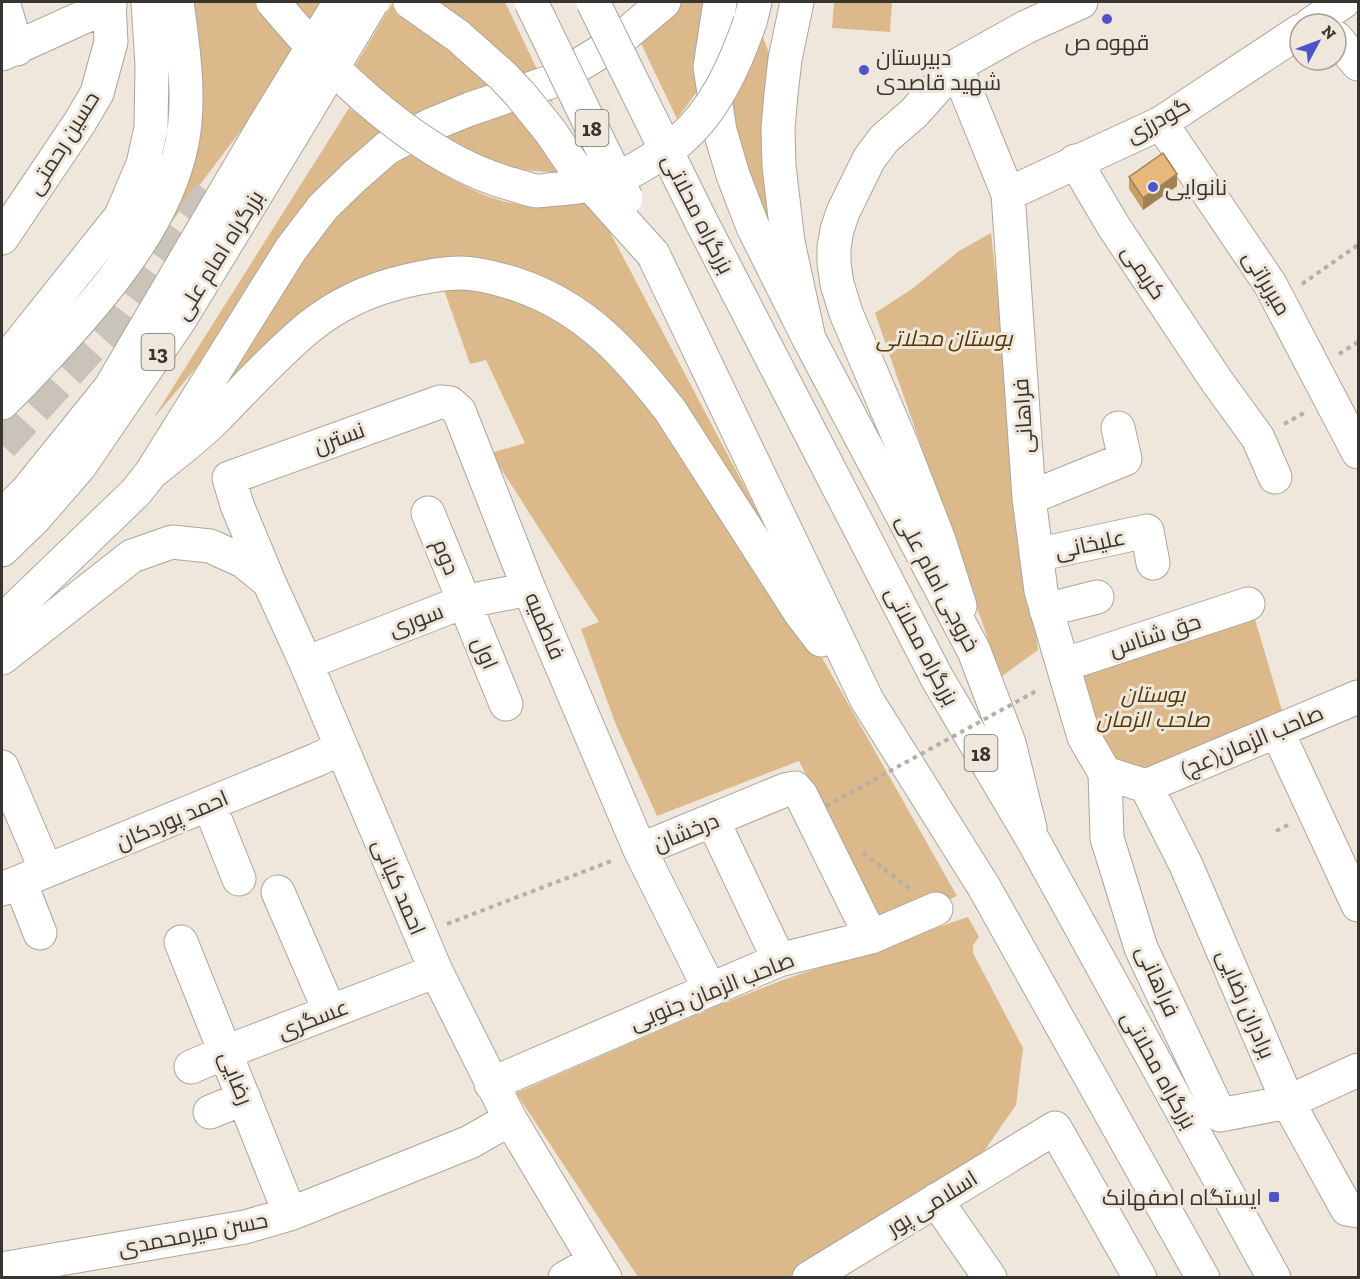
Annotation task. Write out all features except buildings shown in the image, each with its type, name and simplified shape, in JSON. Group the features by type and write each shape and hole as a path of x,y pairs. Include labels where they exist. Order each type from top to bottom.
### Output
{"main road":[{"path":"3,2 9,51 110,3"},
{"path":"2,365 121,216 143,164 151,128 152,65 148,2"},
{"path":"2,403 103,295 132,253 161,204 173,176 183,142 186,97 177,2"},
{"path":"273,2 297,31 359,92 403,127 445,156 490,179 536,190 602,184 633,172 679,141 704,114 723,85 737,59 752,12"},
{"path":"2,514 26,492 110,388 278,131 340,2"},
{"name":"بزرگراه امام علی","path":"2,549 34,519 80,466 179,321 278,131 372,2"},
{"path":"410,2 458,36 514,88 533,109 573,165 653,254"},
{"name":"18","path":"531,2 867,700 984,886 1203,1278"},
{"name":"بزرگراه محلاتی","path":"593,2 700,221 937,678 1034,842 1274,1278"},
{"path":"6,617 136,492 151,473 291,249 324,207 354,176 387,148 433,124 553,81 618,41 664,2"},
{"path":"720,2 710,67 720,131 733,175 753,227 808,339"},
{"path":"797,2 780,94 779,166 788,242 808,339"},
{"path":"974,651 939,540 846,313 837,284 834,247 843,212 869,159 884,139 914,113 956,66 1027,14 1081,2"},
{"name":"حسین رحمتی","path":"2,238 97,93 111,42 110,3"},
{"name":"گودرزی","path":"1008,194 1161,123 1288,44"},
{"path":"1348,52 1359,64"},
{"name":"فراهانی","path":"956,66 1008,194 1029,498 1041,591 1084,737 1105,773 1107,838 1141,948 1220,1115 1288,1102"},
{"name":"میربراتی","path":"1161,123 1279,300 1359,452"},
{"name":"کریمی","path":"1075,161 1114,227 1216,380 1258,438"},
{"path":"151,473 212,422 270,361 302,333 341,306 367,293 427,277 461,273 502,280 535,291 567,306 617,348 646,379 670,410 801,614 867,700"},
{"name":"خروجی امام علی","path":"808,339 974,651 1009,743 1034,842"},
{"name":"نسترن","path":"229,478 440,402 450,403"},
{"name":"فاطمیه","path":"450,403 459,411 529,588 640,850 710,990"},
{"path":"1029,498 1125,459 1118,428"},
{"path":"1258,438 1275,477"},
{"name":"احمد کیانی","path":"229,478 237,505 269,582 306,663 435,971 510,1119 600,1269"},
{"name":"دوم","path":"428,513 463,602"},
{"name":"علیخانی","path":"1036,555 1147,531 1153,563"},
{"path":"2,658 132,556 172,542 210,546 243,561 269,582"},
{"path":"6,617 97,582"},
{"name":"سوری","path":"306,663 463,602 529,588"},
{"path":"1046,610 1097,597"},
{"name":"اول","path":"463,602 506,704"},
{"name":"حق شناس","path":"1063,665 1248,604"},
{"name":"صاحب الزمان(عج)","path":"1146,786 1359,697"},
{"path":"1278,731 1359,905"},
{"name":"احمد پوردکان","path":"23,880 316,760 340,748"},
{"path":"2,767 23,880 40,933"},
{"path":"1105,773 1146,786"},
{"name":"برادران رضایی","path":"1146,786 1186,865 1288,1102 1347,1209 1359,1210"},
{"name":"درخشان","path":"640,850 784,790 795,788 801,795 871,937"},
{"path":"209,804 239,879"},
{"path":"713,821 779,960"},
{"path":"278,892 330,1012"},
{"name":"صاحب الزمان جنوبی","path":"491,1084 779,960 871,937 936,909"},
{"name":"رضایی","path":"182,942 290,1214"},
{"name":"عسگری","path":"191,1067 435,971"},
{"path":"1288,1102 1359,1070"},
{"path":"210,1112 244,1098"},
{"name":"حسن میرمحمدی","path":"2,1269 245,1227 290,1214 470,1142 510,1119"},
{"name":"اسلامی پور","path":"831,1272 936,1200 1055,1128 1140,1278"},
{"path":"936,1200 990,1278"},
{"path":"565,1278 600,1269"}],"path":[{"path":"1279,300 1359,245"},
{"path":"1258,438 1331,400"},
{"path":"826,806 1038,690"},
{"path":"859,849 936,909"},
{"name":"درخشان","path":"419,935 640,850"}],"green space":[{"path":"188,2 255,2 294,52 255,112 154,245"},
{"path":"292,2 323,2 310,24"},
{"path":"393,2 503,90 418,120 352,71"},
{"path":"440,2 505,2 554,105 499,51"},
{"path":"675,2 710,2 707,78 677,119 638,37"},
{"path":"834,2 892,2 890,32 832,28"},
{"path":"760,30 773,63 787,273 724,106"},
{"path":"514,104 569,172 532,171 501,164 472,152 439,134"},
{"path":"349,108 390,137 153,419"},
{"path":"403,149 465,186 498,200 534,206 594,202 815,620 622,332 600,311 540,277 310,307 278,332 199,414 322,228"},
{"name":"بوستان محلاتی","path":"991,233 1038,650 1001,677 875,313 912,289 959,251"},
{"path":"443,287 484,290 555,314 634,383 689,466 722,522 816,647 957,896 885,927 799,761 657,816 616,725 581,629 599,622 491,453 525,443 486,360 470,364"},
{"name":"بوستان صاحب الزمان","path":"1254,616 1283,714 1143,774 1112,763 1092,721 1079,669"},
{"path":"968,917 979,937 973,945 973,953 1023,1048 1016,1105 973,1167 811,1267 789,1277 638,1277 516,1093 719,1005 783,980"}],"tunnel":[{"path":"2,445 115,321 210,193"}],"place":[{"name":"قهوه ص","path":"1107,19"},
{"name":"دبیرستان شهید قاصدی","path":"864,70"},
{"name":"نانوایی","path":"1153,187"},
{"name":"ایستگاه اصفهانک","path":"1274,1197"}]}
